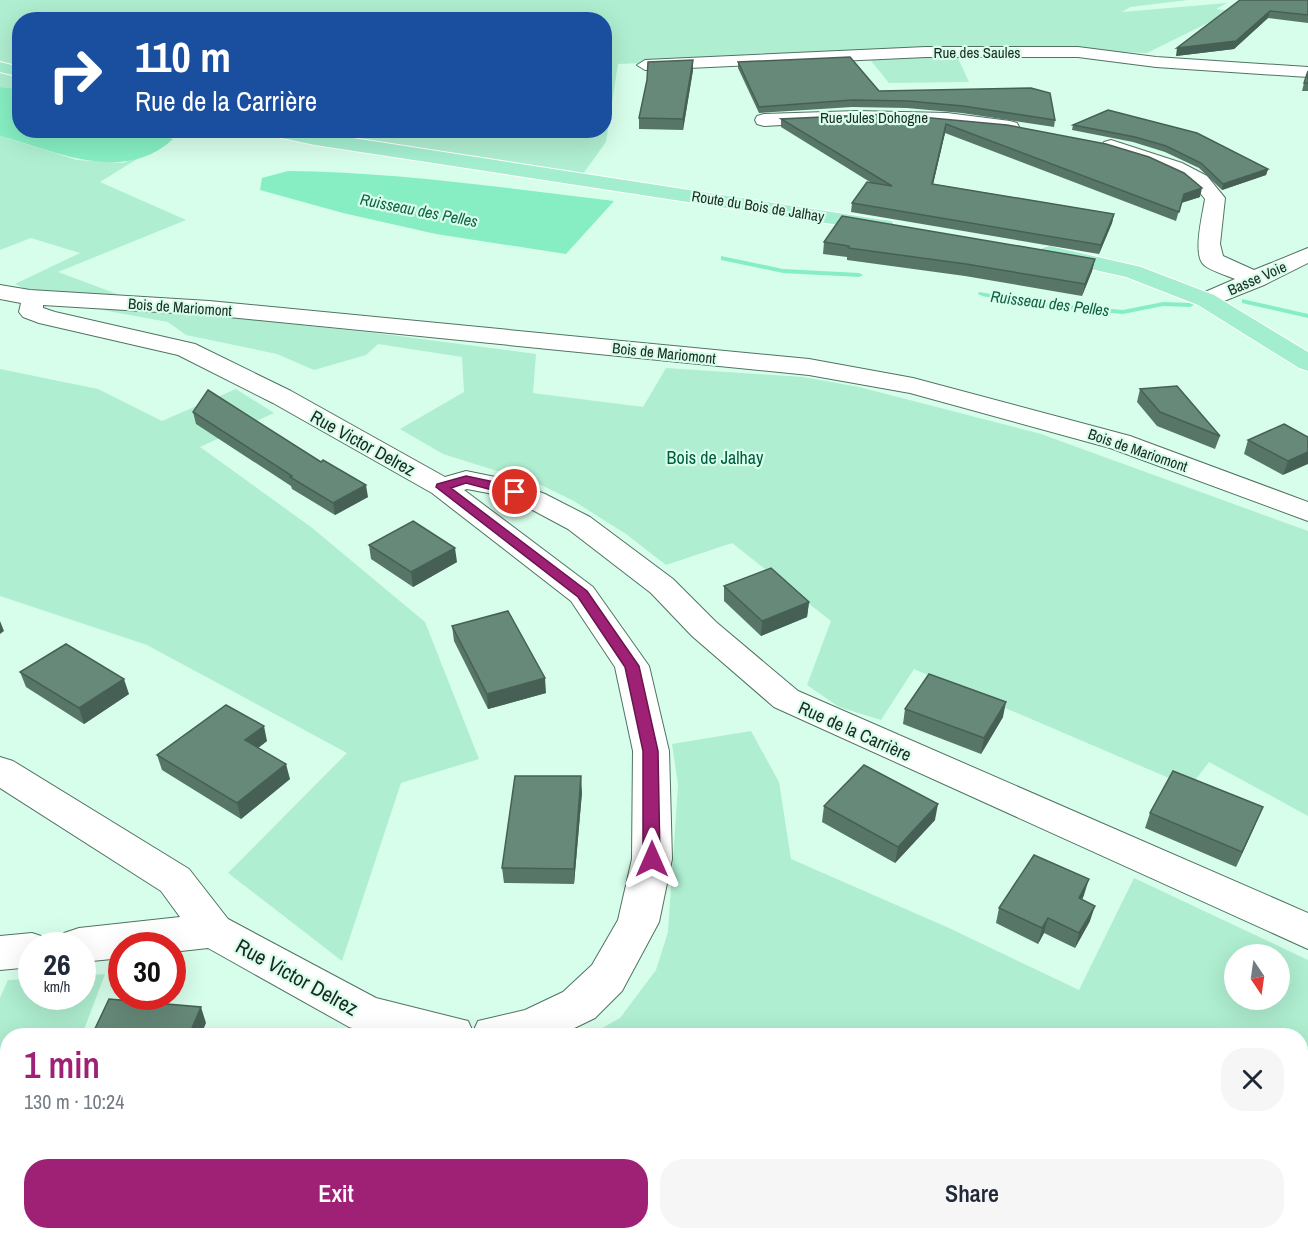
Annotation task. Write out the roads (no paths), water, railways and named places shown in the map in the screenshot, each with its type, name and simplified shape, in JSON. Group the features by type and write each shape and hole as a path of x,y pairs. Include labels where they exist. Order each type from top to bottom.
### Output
{"main road":[{"name":"Route du Bois de Jalhay","path":"306,138 910,230"},
{"path":"1024,249 1133,272 1206,300 1308,363"}],"street":[{"name":"Rue des Saules","path":"645,65 926,52 1078,52 1167,63 1308,72"},
{"name":"Rue Jules Dohogne","path":"764,120 863,114 906,115 1025,130"},
{"path":"1093,142 1155,159 1200,180 1215,198 1209,244 1212,260 1256,280"},
{"name":"Basse Voie","path":"1206,300 1256,280 1308,255"},
{"name":"Bois de Mariomont","path":"0,292 30,297 209,308 809,367 913,386 1109,439 1308,512"},
{"name":"Rue Victor Delrez","path":"30,297 31,312 48,318 186,349 282,397 442,487 582,594 632,666 651,751 652,859 638,922 607,978 579,1005 531,1028"},
{"name":"Rue de la Carrière","path":"442,487 466,480 495,485 535,500 579,522 662,586 704,629 786,699 1308,932"},
{"name":"Rue Victor Delrez","path":"0,770 175,880 213,931 365,1014 415,1028"},
{"path":"96,943 213,931"},
{"path":"0,953 18,951"}],"water":[{"path":"0,87 12,88 12,138 173,139 154,153 133,160 111,162 66,156 0,136"},
{"path":"288,171 370,174 614,201 566,254 436,234 343,213 260,190 262,178"}],"waterway":[{"name":"Ruisseau des Pelles","path":"724,258 783,271 859,275"},
{"name":"Ruisseau des Pelles","path":"982,294 1044,305 1123,312 1163,304 1190,305"},
{"name":"Ruisseau des Pelles","path":"1245,301 1308,316"}],"park label":[{"name":"Bois de Jalhay","path":"715,457"}]}
